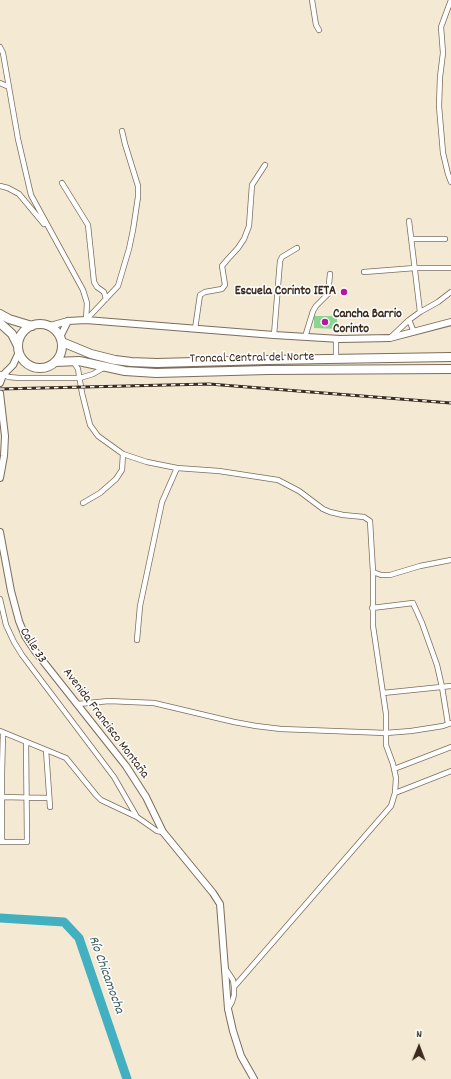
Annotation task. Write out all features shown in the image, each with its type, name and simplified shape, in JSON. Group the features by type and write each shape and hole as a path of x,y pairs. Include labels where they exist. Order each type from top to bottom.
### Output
{"highway":[{"path":"0,314 9,319 32,326"},
{"path":"0,323 12,334 19,349 26,363 34,367 48,367 55,362 61,353 61,340 56,331 50,326 41,324 32,326 23,333 20,339 19,349"},
{"name":"Troncal Central del Norte","path":"61,340 91,354 131,362 157,363 451,357"},
{"name":"Troncal Central del Norte","path":"55,362 73,361 130,372 156,373 268,370 451,369"}],"main road":[{"path":"50,326 68,321 86,320 336,339 390,338 451,322"},
{"path":"61,340 68,321"},
{"path":"0,383 1,374 13,365 19,349"},
{"path":"0,393 5,436 4,456 0,478"},
{"name":"Avenida Francisco Montaña","path":"0,532 11,591 19,621 25,636 35,651 126,766 146,797 163,832 220,904 228,1009 232,1031 241,1056 254,1079"}],"street":[{"path":"312,0 316,25 319,30"},
{"path":"451,0 441,27 443,53 439,106 443,153 451,182"},
{"path":"0,46 3,53 31,195 83,290 86,303 86,320"},
{"path":"0,83 9,87"},
{"path":"86,320 118,286 129,249 138,197 137,178 122,131"},
{"path":"195,329 200,295 203,292 222,289 225,285 222,271 223,265 244,239 249,226 252,185 265,165"},
{"path":"62,183 88,225 94,282 97,287 103,291 106,299"},
{"path":"0,186 8,188 19,194 49,229"},
{"path":"409,221 420,312"},
{"path":"412,239 445,239"},
{"path":"274,335 280,261 282,257 297,248"},
{"path":"364,272 415,268 451,268"},
{"path":"305,337 313,311 328,294 330,274"},
{"path":"390,338 409,320 451,292"},
{"path":"409,320 414,332"},
{"path":"336,339 336,359"},
{"path":"73,361 78,368 82,393 90,425 98,436 123,454 147,462 178,468 219,471 274,479 298,491 323,509 330,512 367,518 370,521 373,626 386,714 386,745 396,778 395,793 390,806 234,987"},
{"path":"1,374 14,377 33,378 80,378 93,374 105,367"},
{"path":"83,503 100,493 120,474 123,465 123,454"},
{"path":"138,640 140,606 162,502 178,468"},
{"path":"372,572 381,575 390,575 420,566 451,560"},
{"name":"Calle 33","path":"0,599 6,625 22,655 114,777 137,817"},
{"path":"78,704 109,701 147,702 256,726 281,729 386,733 411,731 450,723 442,686 430,644 413,603 372,608"},
{"path":"383,693 451,686"},
{"path":"26,742 27,842 1,842 2,732 66,758 96,796 101,800 137,817 157,831 163,832"},
{"path":"394,770 451,747"},
{"path":"46,750 50,807"},
{"path":"395,793 451,771"},
{"path":"1,797 49,798"},
{"path":"225,968 233,980 234,987 232,1002 228,1009"}],"green space":[{"name":"Cancha Barrio Corinto","path":"314,316 337,316 337,329 314,328"}],"waterway":[{"name":"Río Chicamocha","path":"0,918 64,922 79,938 127,1079"}],"railway":[{"path":"0,389 209,384 451,403"}],"place":[{"name":"Escuela Corinto IETA","path":"344,292"},
{"name":"Cancha Barrio Corinto","path":"325,322"}]}
